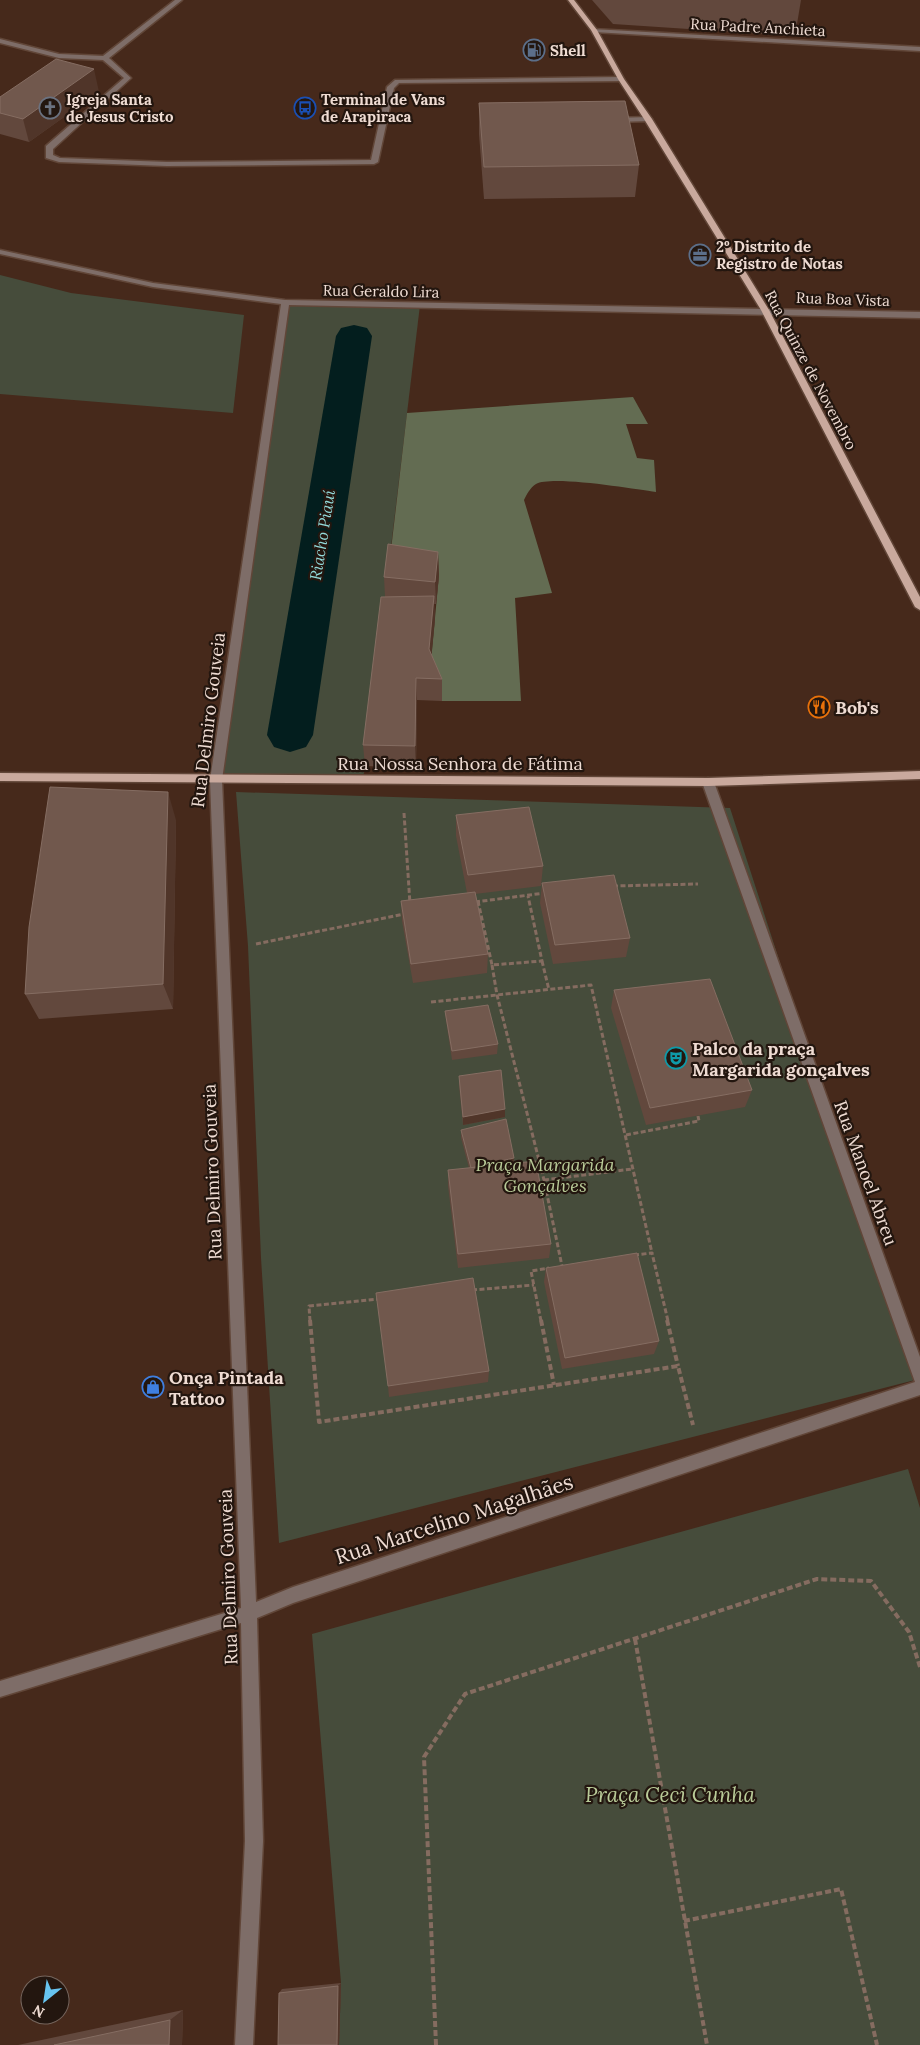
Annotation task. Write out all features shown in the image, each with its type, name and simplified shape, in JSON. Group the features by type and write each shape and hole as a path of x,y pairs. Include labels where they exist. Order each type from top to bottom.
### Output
{"main road":[{"name":"Rua Quinze de Novembro","path":"571,0 594,30 621,79 648,119 765,310 920,607"},
{"name":"Rua Nossa Senhora de Fátima","path":"0,777 708,782 920,775"}],"street":[{"path":"104,58 179,0"},
{"name":"Rua Padre Anchieta","path":"594,30 920,49"},
{"path":"0,42 59,56 104,58 128,78 49,148 49,156 59,160 167,164 374,162 391,87 397,81 621,79"},
{"path":"602,120 648,119"},
{"name":"Rua Geraldo Lira","path":"0,252 153,285 285,302 586,310 765,310"},
{"name":"Rua Delmiro Gouveia","path":"244,2045 254,1841 249,1613 217,848 216,780 285,302"},
{"name":"Rua Boa Vista","path":"765,310 920,315"},
{"name":"Rua Manoel Abreu","path":"708,782 920,1377"},
{"name":"Rua Marcelino Magalhães","path":"0,1689 249,1613 293,1595 920,1388"}],"path":[{"path":"248,946 410,912 404,813"},
{"path":"606,886 698,884"},
{"path":"469,903 547,893"},
{"path":"528,896 549,990"},
{"path":"478,901 497,995 544,1180 562,1266"},
{"path":"492,965 542,961"},
{"path":"431,1002 591,985 701,1460"},
{"path":"626,1136 699,1121 698,1116"},
{"path":"544,1180 633,1169"},
{"path":"625,1257 652,1253"},
{"path":"554,1385 532,1271 571,1265"},
{"path":"464,1291 534,1285"},
{"path":"385,1299 309,1306 319,1422 678,1366"},
{"path":"436,2045 424,1757 465,1694 817,1578 871,1581 909,1632 920,1667"},
{"path":"635,1639 707,2045"},
{"path":"684,1921 841,1889 877,2045"}],"green space":[{"path":"0,275 71,293 244,315 233,413 0,394"},
{"path":"285,302 420,305 363,780 216,780"},
{"path":"633,397 648,424 626,424 637,458 654,460 656,492 594,483 558,481 536,484 532,487 524,500 552,593 515,598 521,701 442,701 430,671 439,575 389,567 407,413"},
{"name":"Praça Margarida Gonçalves","path":"236,792 730,808 915,1380 279,1543 261,1258 248,946"},
{"name":"Praça Ceci Cunha","path":"908,1469 920,1508 920,2045 339,2045 341,1983 312,1634"}],"building":[{"path":"56,59 94,69 23,119 0,113 0,97"},
{"path":"625,101 639,165 484,167 479,103"},
{"path":"388,544 438,552 435,582 384,577"},
{"path":"434,596 429,649 442,679 416,678 415,746 363,745 381,597"},
{"path":"50,787 168,792 163,984 25,994 29,927"},
{"path":"529,807 543,866 468,875 456,815"},
{"path":"614,875 630,938 555,945 542,883"},
{"path":"475,892 488,954 411,964 401,901"},
{"name":"Palco da praça Margarida gonçalves","path":"710,979 752,1090 650,1108 614,990"},
{"path":"488,1005 498,1044 452,1051 445,1011"},
{"path":"501,1070 505,1109 463,1117 459,1076"},
{"path":"506,1119 514,1158 471,1168 461,1130"},
{"path":"536,1161 551,1244 458,1254 448,1170"},
{"path":"637,1253 659,1341 565,1358 546,1268"},
{"path":"473,1278 489,1371 388,1386 376,1293"},
{"path":"338,1986 337,2045 278,2045 279,1993"},
{"path":"170,2020 169,2045 54,2045"}],"waterway":[{"name":"Riacho Piauí","path":"290,735 354,336"}],"place":[{"name":"Shell","path":"534,50"},
{"name":"Igreja Santa de Jesus Cristo","path":"50,108"},
{"name":"Terminal de Vans de Arapiraca","path":"305,108"},
{"name":"2º Distrito de Registro de Notas","path":"700,255"},
{"name":"Bob's","path":"819,707"},
{"name":"Palco da praça Margarida gonçalves","path":"676,1058"},
{"name":"Onça Pintada Tattoo","path":"153,1387"}]}
